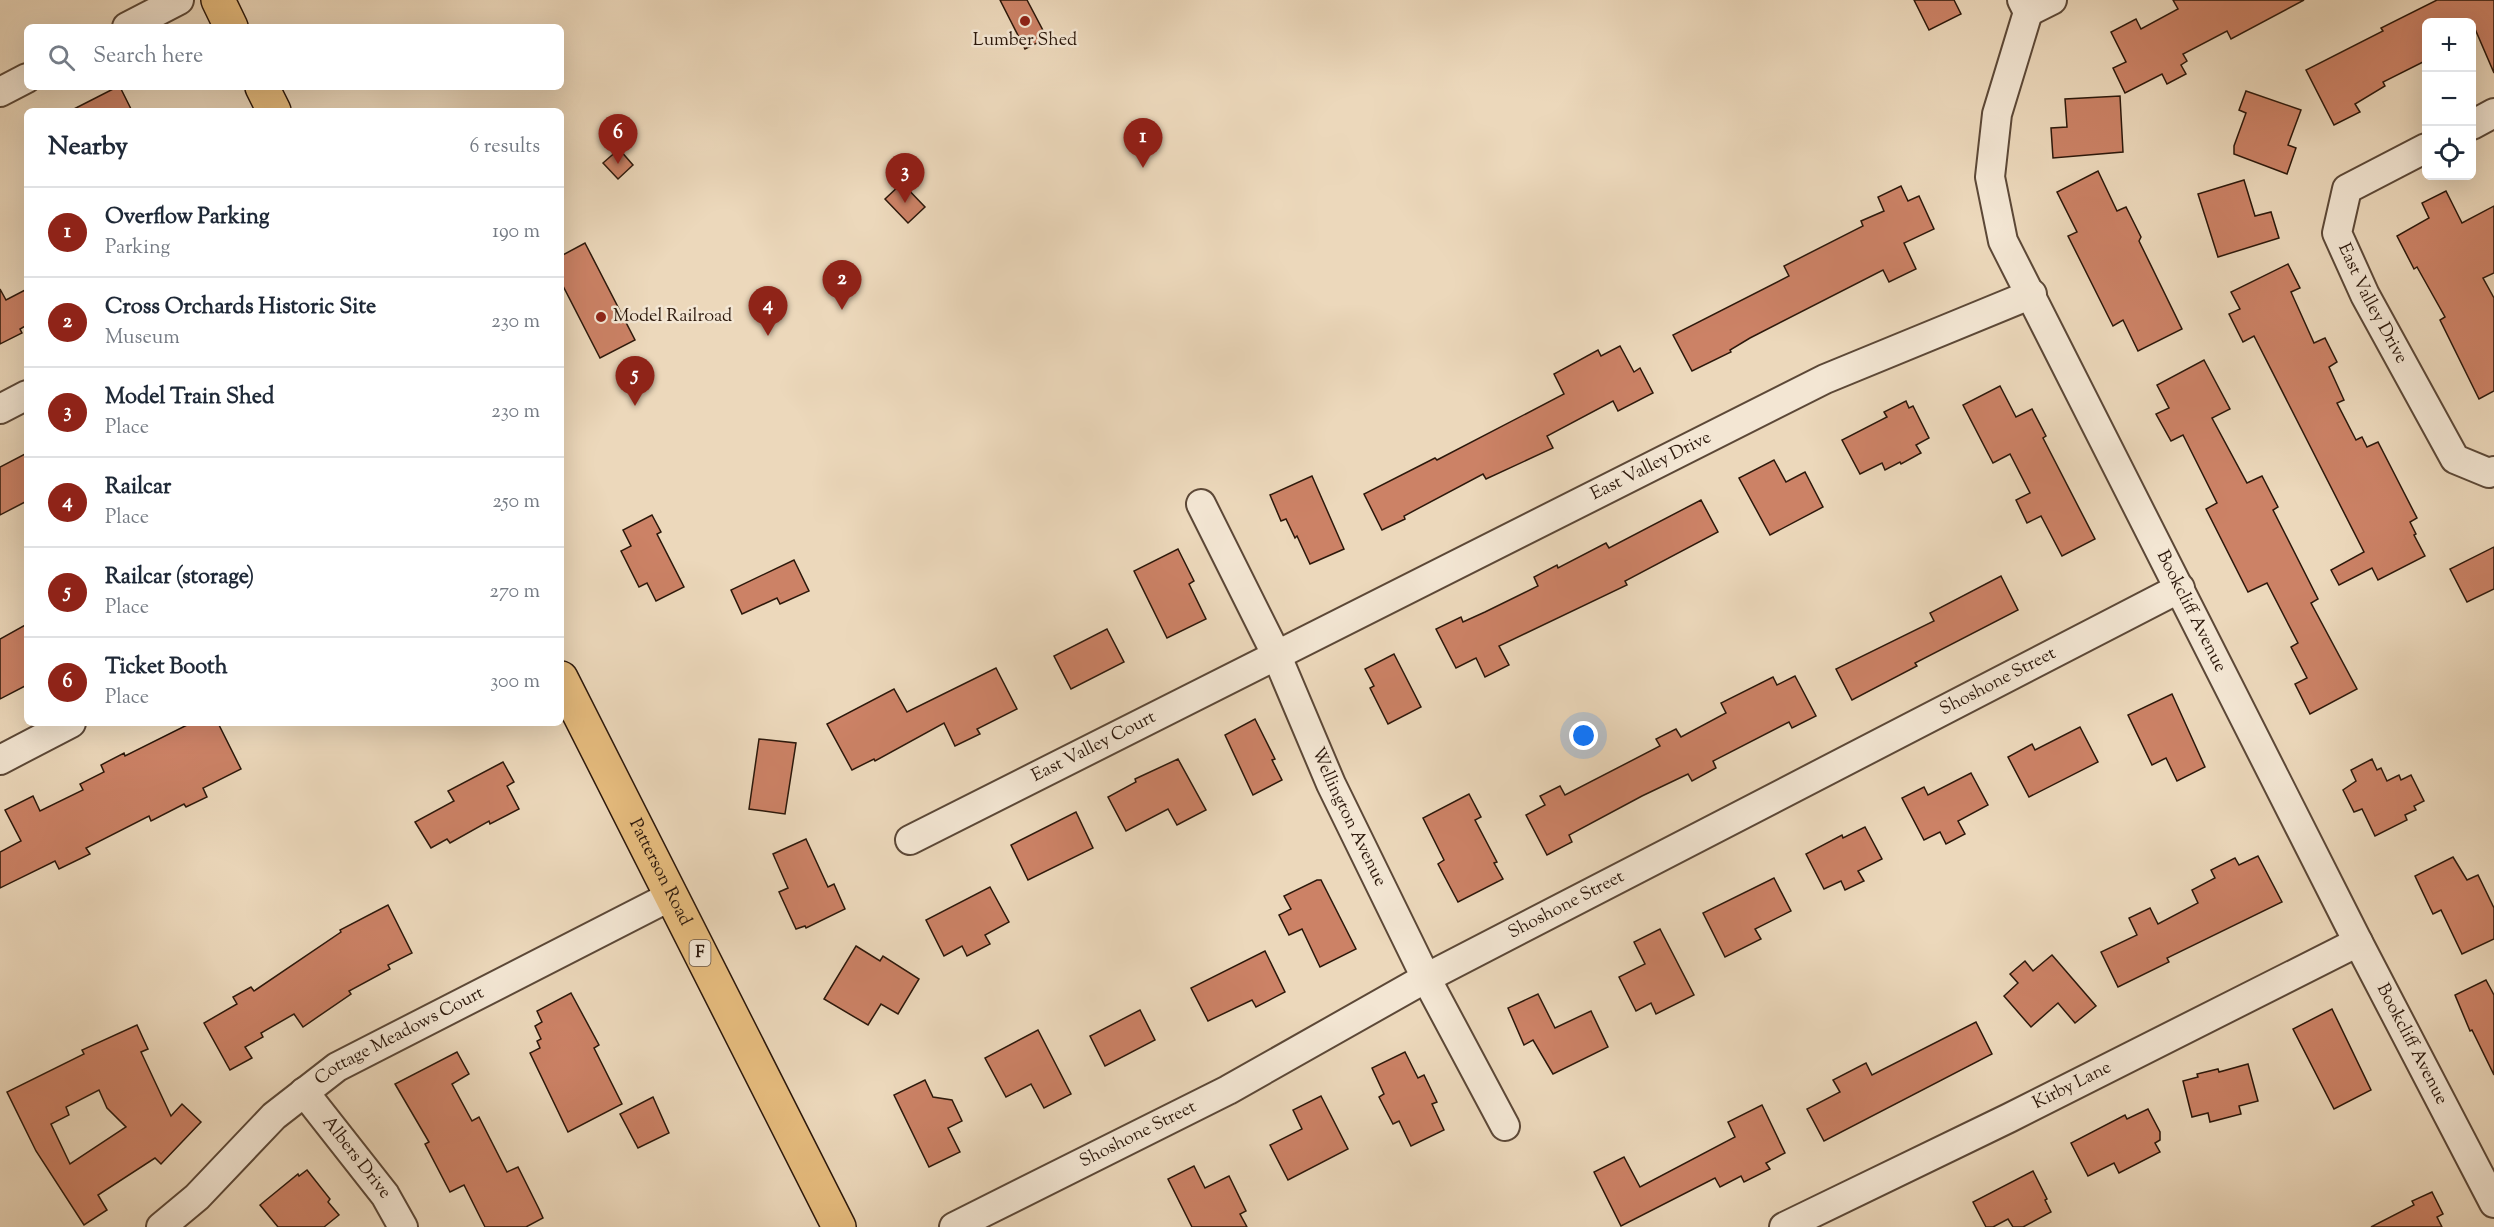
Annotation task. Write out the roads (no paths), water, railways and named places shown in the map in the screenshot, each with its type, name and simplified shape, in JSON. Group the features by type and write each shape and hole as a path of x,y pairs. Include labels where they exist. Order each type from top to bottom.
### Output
{"main road":[{"path":"218,0 230,24"},
{"path":"264,90 272,108"},
{"name":"Patterson Road","path":"564,684 839,1227"}],"street":[{"path":"132,24 179,0"},
{"name":"Bookcliff Avenue","path":"2034,4 1997,114 1990,177 2003,241 2032,294 2358,942 2494,1203"},
{"path":"0,92 24,80"},
{"path":"2476,123 2494,113"},
{"name":"East Valley Drive","path":"2422,151 2347,189 2337,233 2365,295 2455,459 2492,472"},
{"name":"East Valley Drive","path":"1276,654 1824,378 2032,294"},
{"path":"0,409 24,397"},
{"name":"Wellington Avenue","path":"1201,504 1276,654 1331,783 1426,978 1505,1126"},
{"name":"Shoshone Street","path":"954,1227 1228,1090 1426,978 2180,588"},
{"name":"East Valley Court","path":"910,840 1276,654"},
{"path":"0,760 65,726"},
{"name":"Cottage Meadows Court","path":"161,1227 197,1197 274,1116 337,1067 671,896"},
{"name":"Kirby Lane","path":"1784,1227 2020,1113 2358,942"},
{"name":"Albers Drive","path":"304,1092 385,1195 403,1227"}],"place":[{"name":"Lumber Shed","path":"1025,21"},
{"name":"Ticket Booth","path":"618,164"},
{"name":"Overflow Parking","path":"1143,168"},
{"name":"Model Train Shed","path":"905,203"},
{"name":"Cross Orchards Historic Site","path":"842,310"},
{"name":"Model Railroad","path":"601,317"},
{"name":"Railcar","path":"768,336"},
{"name":"Railcar (storage)","path":"635,406"}]}
